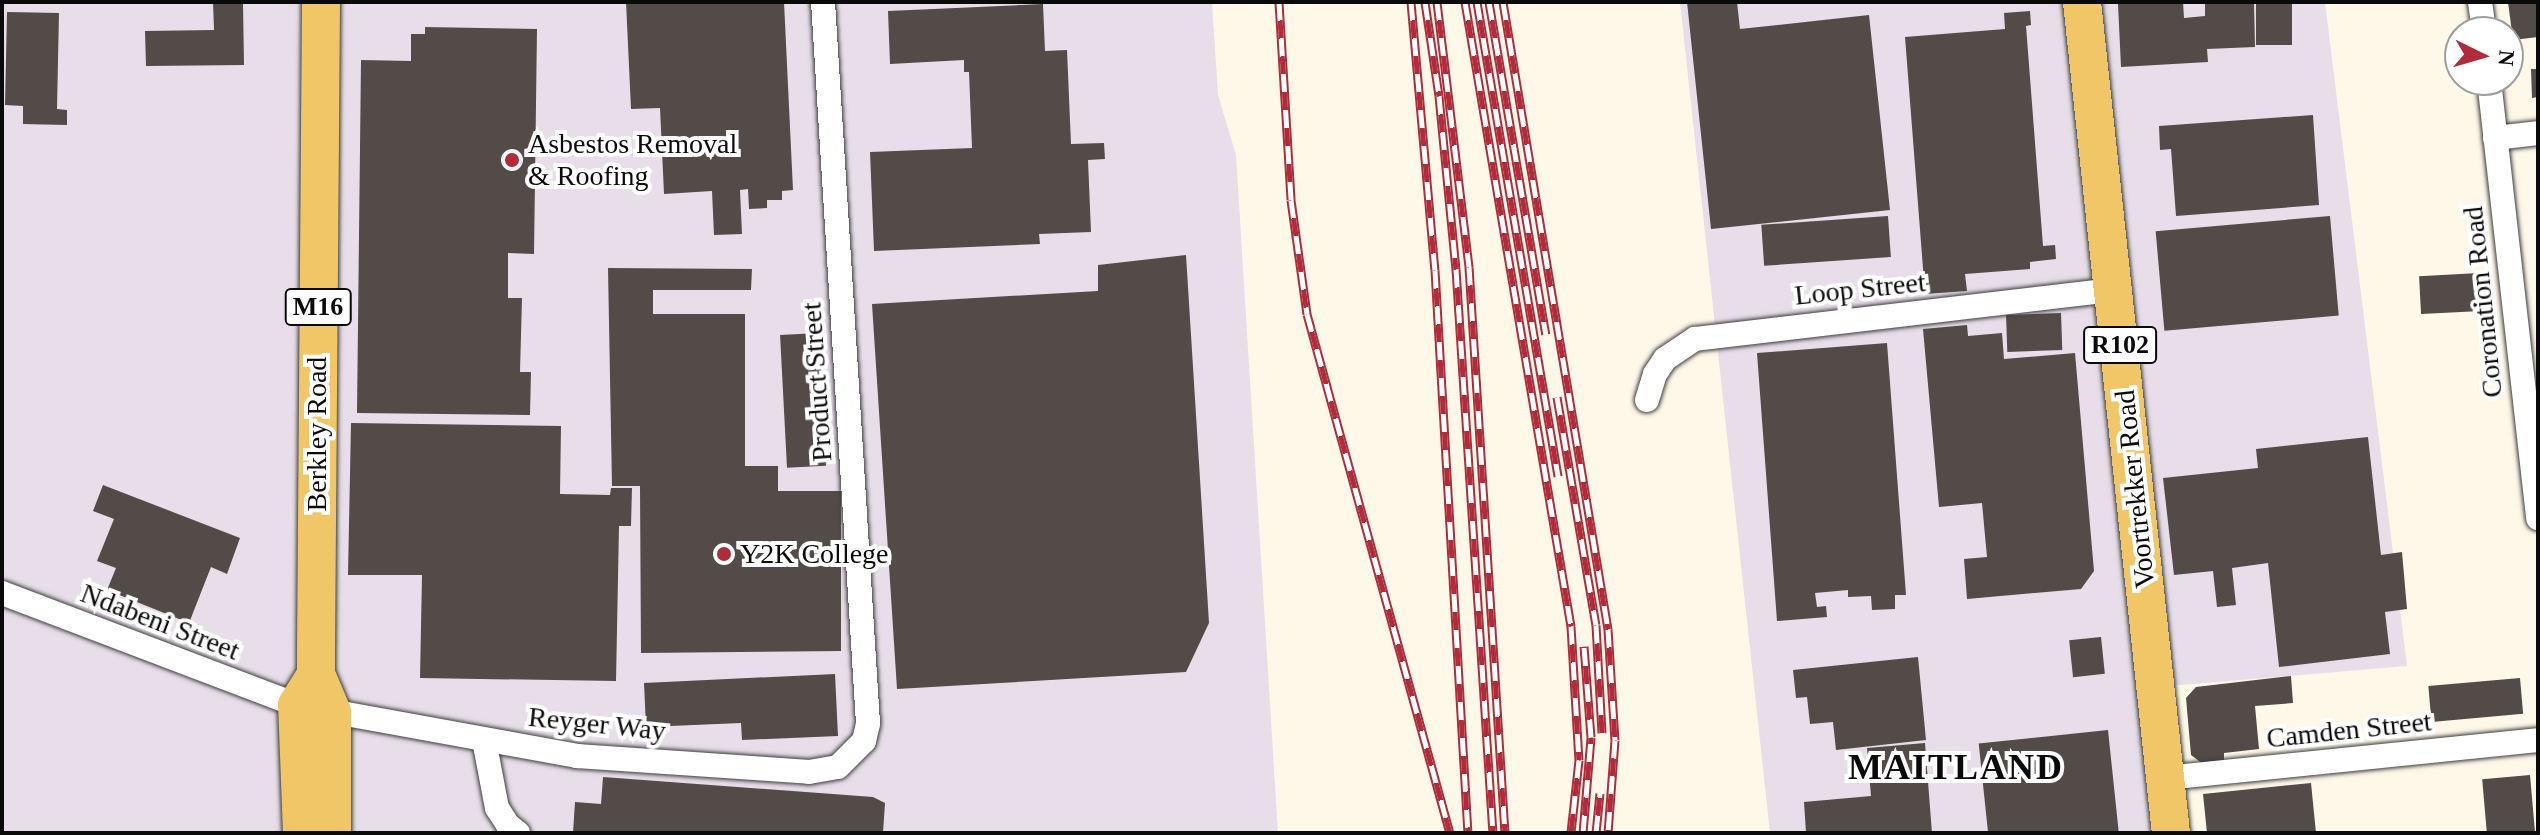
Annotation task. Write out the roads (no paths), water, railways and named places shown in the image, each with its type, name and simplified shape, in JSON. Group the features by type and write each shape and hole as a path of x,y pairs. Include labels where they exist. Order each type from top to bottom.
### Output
{"main road":[{"name":"Berkley Road","path":"302,833 315,697 321,2"},
{"name":"Voortrekker Road","path":"2082,2 2171,833"},
{"name":"Berkley Road","path":"315,697 332,833"}],"street":[{"name":"Product Street","path":"823,2 868,723 864,741 854,754"},
{"name":"Coronation Road","path":"2491,96 2528,337 2538,518"},
{"path":"2495,138 2538,133"},
{"name":"Loop Street","path":"1647,400 1655,374 1665,359 1681,345 1695,339 2114,290"},
{"name":"Ndabeni Street","path":"2,593 315,697"},
{"name":"Reyger Way","path":"315,697 484,740 577,756 809,772 838,767 854,754"},
{"path":"484,740 497,808 508,825 518,833"},
{"name":"Camden Street","path":"2165,778 2538,740"}],"railway":[{"path":"1279,2 1291,200 1307,314 1450,833"},
{"path":"1411,2 1435,270 1468,833"},
{"path":"1425,2 1439,96 1456,269 1493,833"},
{"path":"1437,2 1469,267 1505,833"},
{"path":"1465,2 1571,626 1579,760 1571,833"},
{"path":"1477,2 1558,476"},
{"path":"1489,2 1546,334"},
{"path":"1503,2 1608,629 1615,740 1608,833"},
{"path":"1557,397 1596,625 1602,733"},
{"path":"1583,833 1591,737 1584,646"},
{"path":"1596,833 1600,793"}],"place":[{"name":"Asbestos Removal & Roofing","path":"512,160"},
{"name":"Y2K College","path":"724,554"}],"district":[{"name":"MAITLAND","path":"1956,768"}]}
